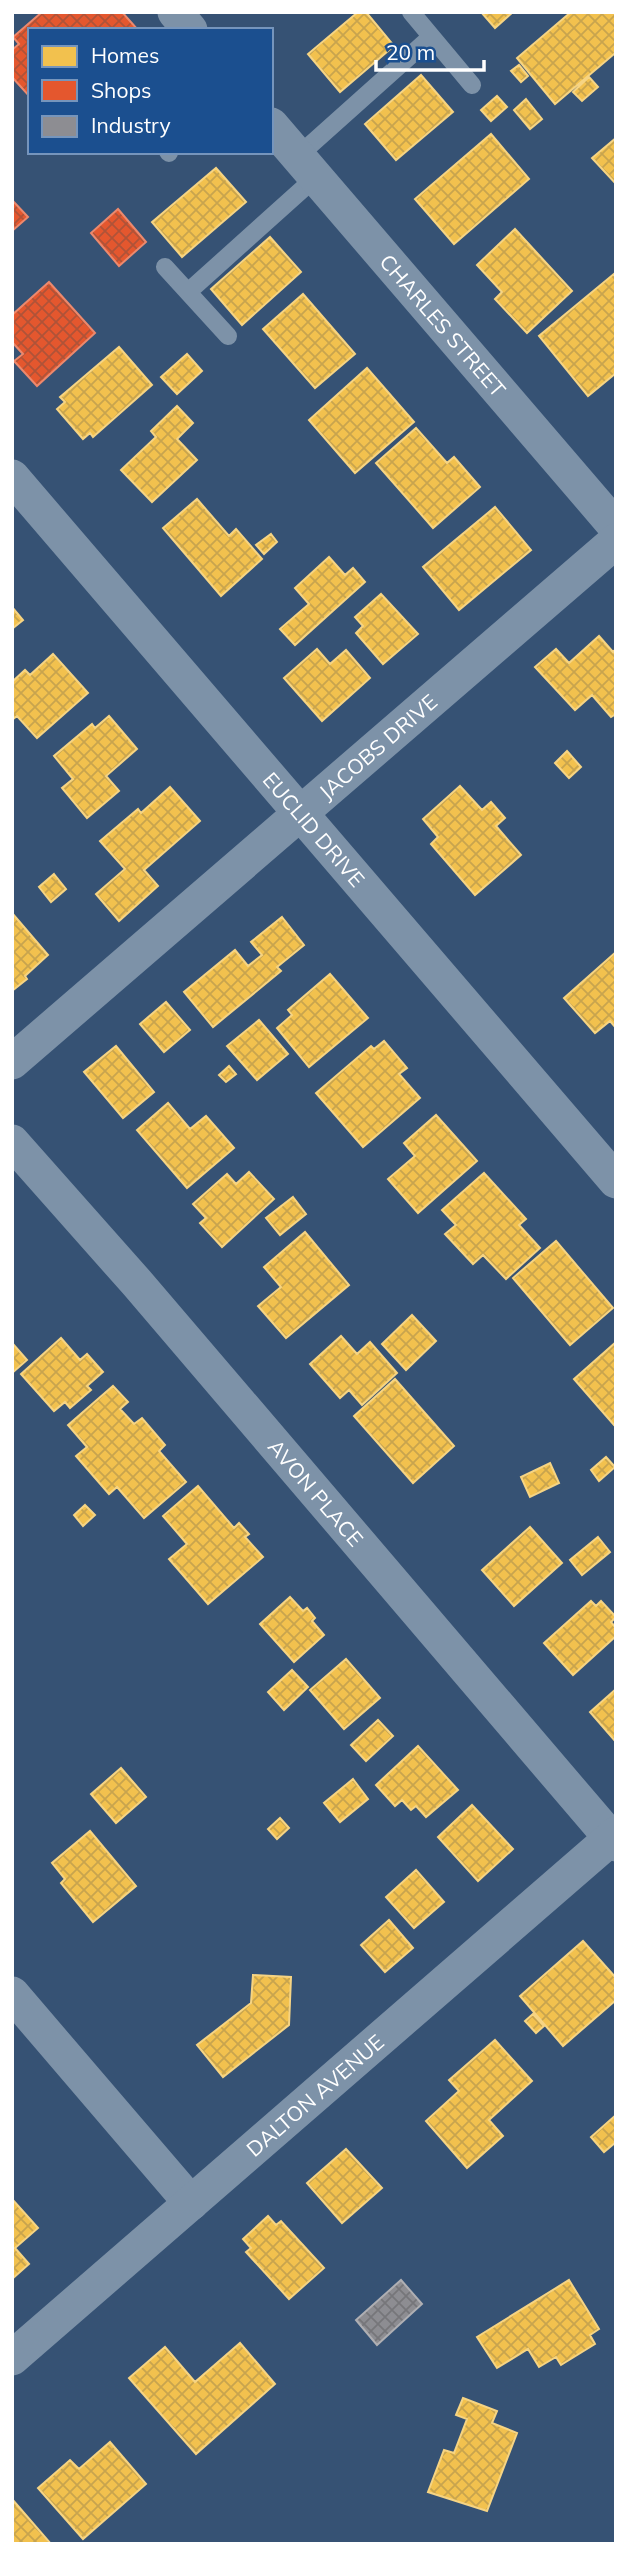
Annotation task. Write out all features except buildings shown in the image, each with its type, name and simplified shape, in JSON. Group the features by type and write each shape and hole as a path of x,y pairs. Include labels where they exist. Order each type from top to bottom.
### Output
{"street":[{"path":"175,12 188,28"},
{"name":"CHARLES STREET","path":"273,127 616,527"},
{"name":"EUCLID DRIVE","path":"12,477 616,1181"},
{"name":"JACOBS DRIVE","path":"12,1062 616,541"},
{"name":"AVON PLACE","path":"12,1142 145,1292 614,1838"},
{"name":"DALTON AVENUE","path":"12,2358 614,1838"},
{"path":"12,1994 191,2203"}],"lane":[{"path":"411,12 472,85"},
{"path":"188,292 431,37"},
{"path":"165,267 228,336"}]}
